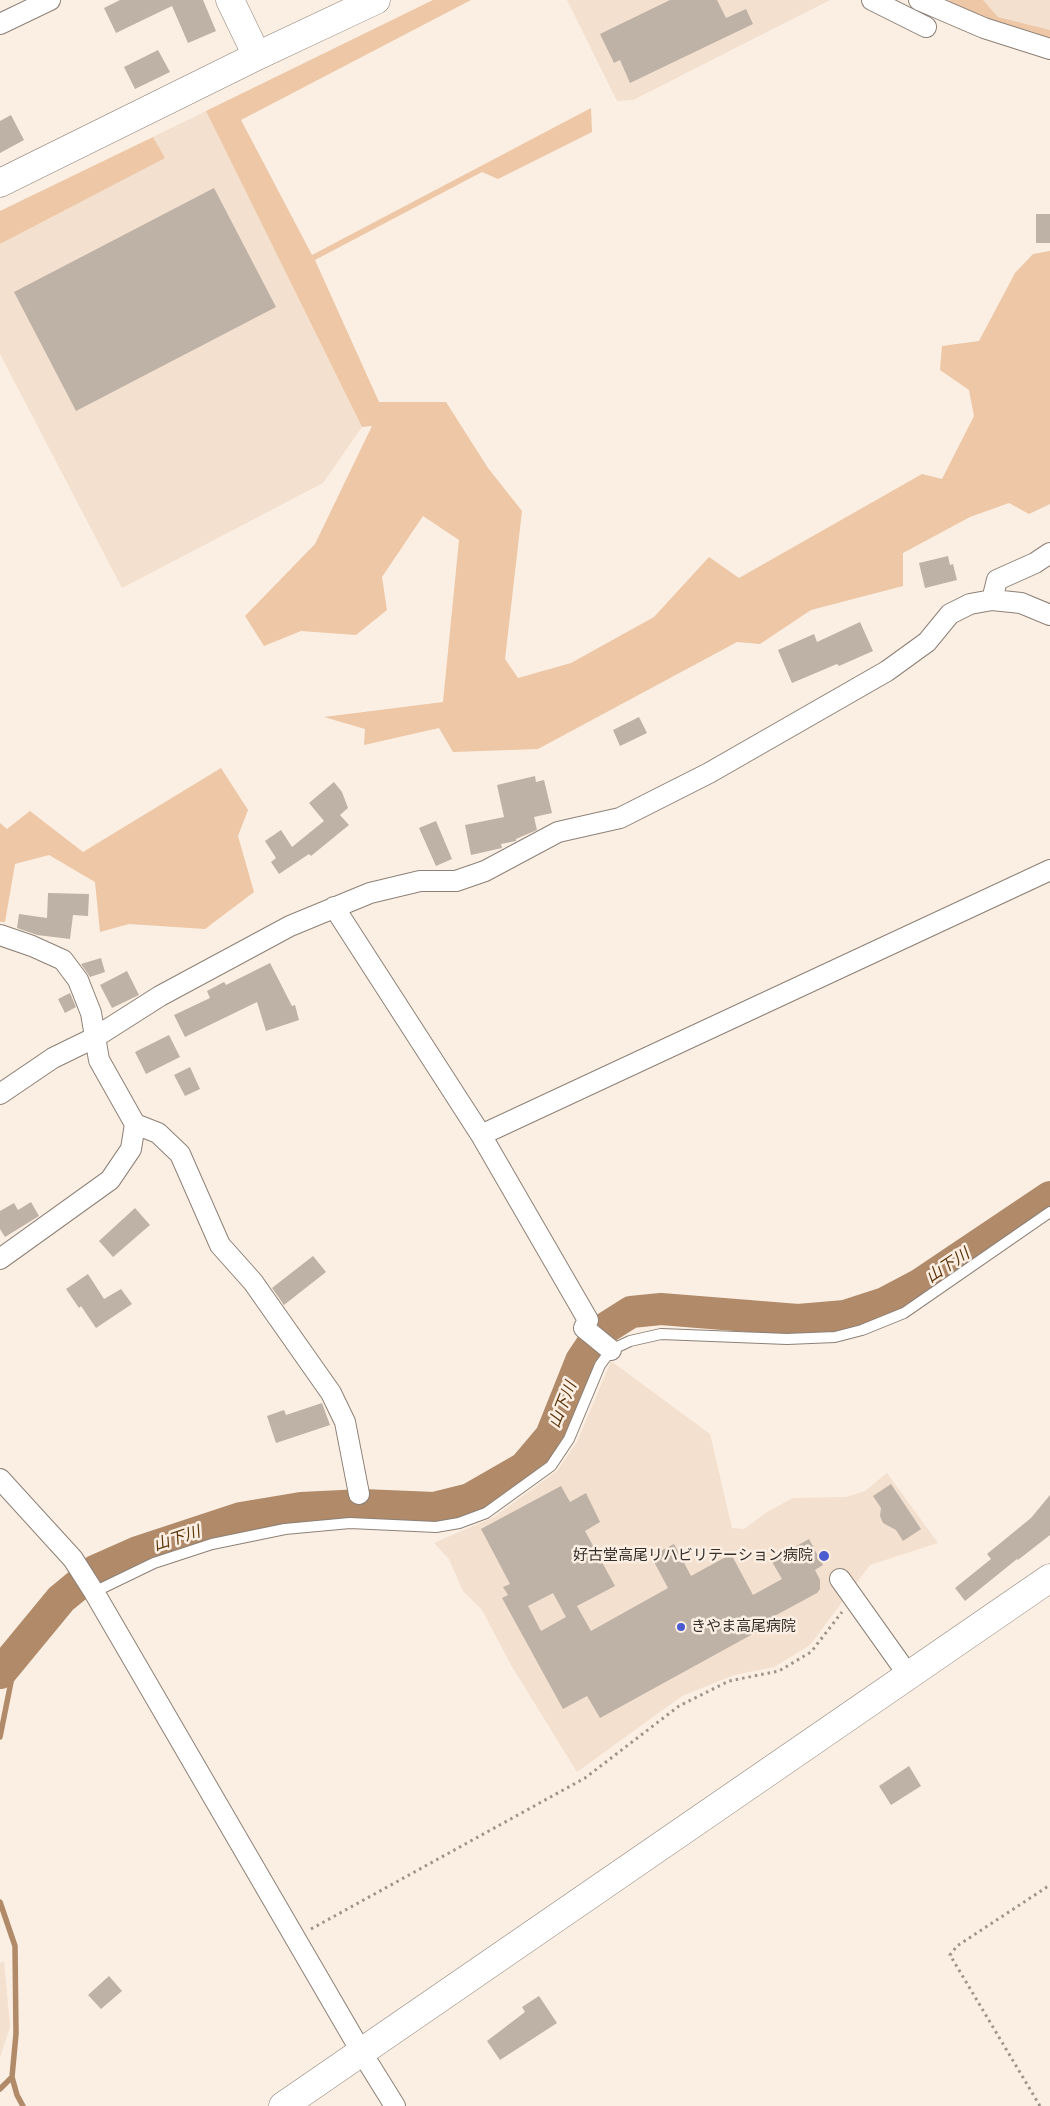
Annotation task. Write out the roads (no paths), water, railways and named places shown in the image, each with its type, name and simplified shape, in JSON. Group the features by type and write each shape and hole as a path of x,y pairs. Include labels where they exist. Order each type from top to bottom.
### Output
{"street":[{"path":"0,24 50,0"},
{"path":"230,0 257,56"},
{"path":"0,183 257,56 376,0"},
{"path":"872,0 926,27"},
{"path":"920,0 984,28 1050,49"},
{"path":"992,600 997,580 1035,563 1050,553"},
{"path":"0,1094 54,1058 94,1038 160,996 290,926 370,892 420,881 456,880 485,871 558,832 620,818 709,773 887,671 927,642 950,614 970,604 992,600 1021,603 1050,615"},
{"path":"481,1135 1050,870"},
{"path":"334,907 481,1135 588,1320 584,1328 609,1348"},
{"path":"0,935 32,946 63,960 78,980 91,1013 99,1060 135,1124 131,1149 110,1180 0,1259"},
{"path":"135,1124 158,1132 180,1154 220,1245 253,1282 331,1393 344,1422 359,1494"},
{"path":"0,1479 73,1559 94,1592 362,2054 395,2106"},
{"path":"283,2106 362,2054 1050,1578"},
{"path":"840,1579 909,1676"}],"lane":[{"path":"94,1592 154,1562 212,1544 285,1530 350,1523 436,1526 459,1523 486,1513 552,1466 569,1439 609,1348 661,1334 787,1339 835,1337 862,1330 904,1313 1050,1212"}],"waterway":[{"name":"山下川","path":"0,1673 61,1599 95,1571 138,1552 241,1518 301,1508 363,1505 434,1508 470,1499 524,1468 551,1436 581,1361 601,1331 631,1312 661,1309 798,1320 845,1316 885,1303 919,1285 1050,1197"},
{"path":"0,1737 12,1677 6,1665"},
{"path":"0,1902 15,1946 16,2034 12,2077 0,2089"},
{"path":"12,2077 17,2095 23,2106"}],"place":[{"name":"好古堂高尾リハビリテーション病院","path":"824,1556"},
{"name":"きやま高尾病院","path":"681,1627"}]}
